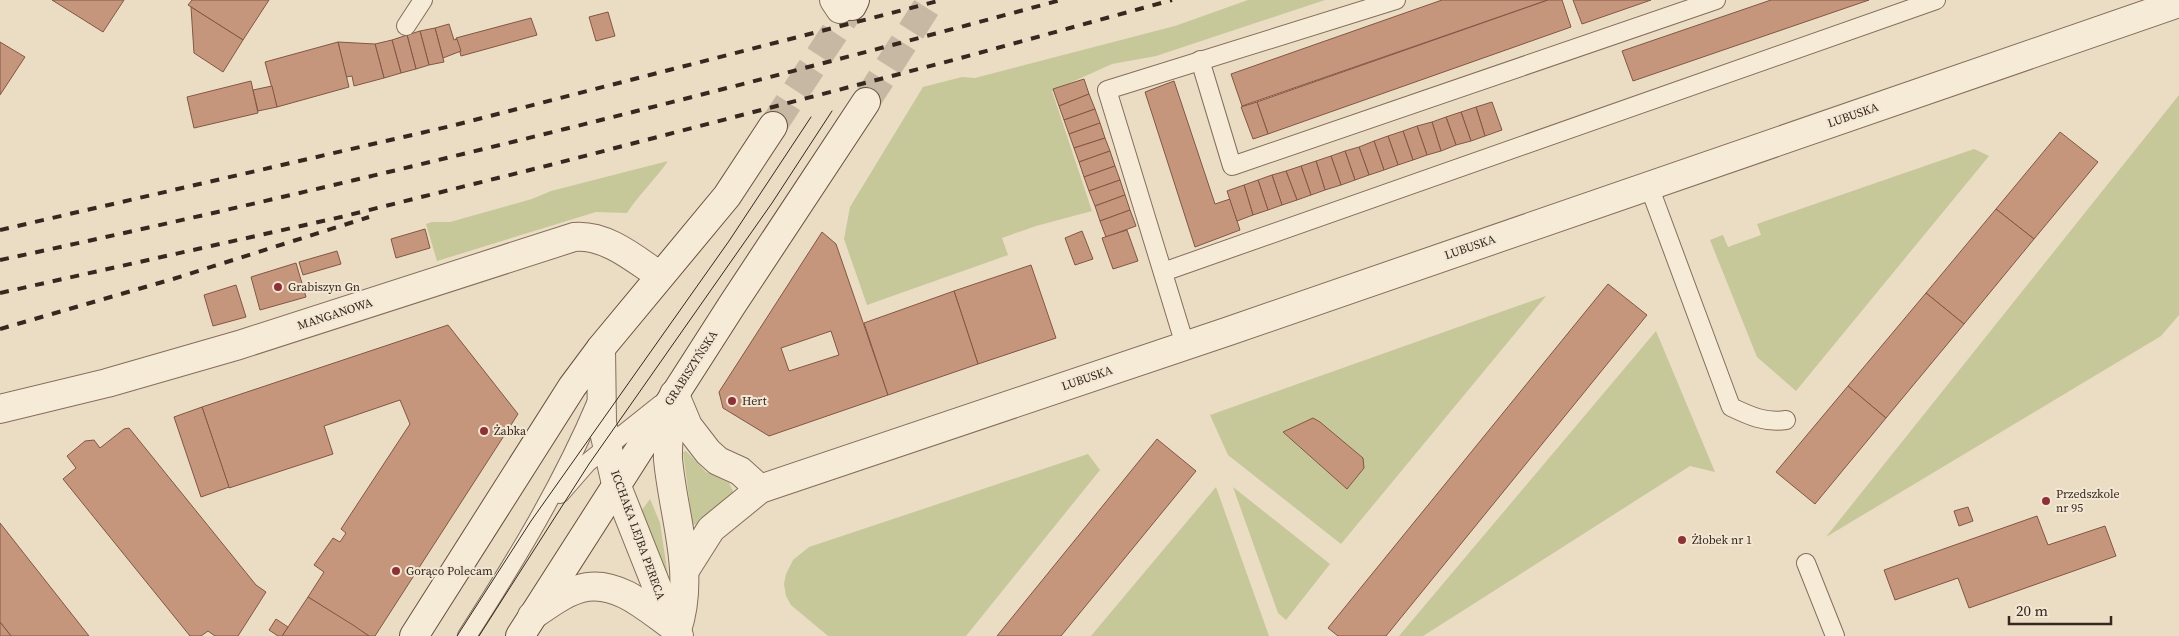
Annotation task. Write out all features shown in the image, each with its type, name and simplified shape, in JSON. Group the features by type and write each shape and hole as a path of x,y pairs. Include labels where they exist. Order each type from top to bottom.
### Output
{"street":[{"name":"LUBUSKA","path":"685,570 710,529 760,489 2179,4"},
{"name":"GRABISZYŃSKA","path":"526,626 674,394 866,102"},
{"path":"414,636 572,387 601,348 727,196 773,126"},
{"name":"MANGANOWA","path":"0,409 107,383 239,345 574,236 586,236 604,241 660,276"},
{"name":"ICCHAKA LEJBA PERECA","path":"601,348 602,423 616,484 668,615 678,633"},
{"path":"674,394 688,426 708,452 718,461 740,472 760,489"},
{"name":"ICCHAKA LEJBA PERECA","path":"674,394 668,458 685,570 684,610 678,633"},
{"name":"ICCHAKA LEJBA PERECA","path":"526,626 562,596 587,587 612,589 638,602 678,633"}],"lane":[{"path":"406,26 423,0"},
{"path":"1185,345 1107,90 1396,0"},
{"path":"1200,60 1232,166 1716,0"},
{"path":"1163,272 1936,0"},
{"path":"1650,186 1731,407 1755,418 1773,422 1786,420"},
{"path":"467,636 542,516 585,429 601,391"},
{"path":"542,516 587,463 674,394"},
{"path":"1806,562 1835,636"}],"green space":[{"path":"1248,0 1325,0 1156,56 1112,64 1052,91 1092,211 1036,226 1002,238 1008,255 867,305 844,239 850,207 923,87 962,77 975,78 1175,26"},
{"path":"2179,95 2179,315 2161,336 1826,537"},
{"path":"1974,149 1989,156 1796,391 1757,357 1710,240 1723,235 1728,247 1761,235 1757,224"},
{"path":"668,161 627,213 596,212 437,261 426,224 450,222 532,199 551,191"},
{"path":"1546,296 1341,544 1228,455 1210,415"},
{"path":"1656,331 1715,472 1690,466 1423,636 1399,636"},
{"path":"686,451 706,472 729,483 736,497 719,506 696,525 692,521 683,452"},
{"path":"1088,454 1100,470 966,636 828,636 791,605 786,596 784,584 786,574 793,560 809,547"},
{"path":"1216,487 1269,636 1091,636"},
{"path":"1233,487 1330,564 1286,620 1278,613"},
{"path":"650,499 660,523 667,578 639,514"}],"building":[{"path":"52,0 124,0 103,32"},
{"path":"192,0 269,0 243,40 188,5"},
{"path":"1442,0 1548,0 1242,106 1231,74"},
{"path":"1548,0 1562,0 1571,27 1268,134 1257,102"},
{"path":"1573,0 1651,0 1582,24"},
{"path":"1771,0 1869,0 1633,81 1622,51"},
{"path":"191,7 243,40 223,72 194,53"},
{"path":"608,12 615,36 596,41 589,17"},
{"path":"531,18 537,35 461,56 456,38"},
{"path":"449,24 454,40 457,39 461,51 443,58 435,28"},
{"path":"435,28 444,62 429,65 420,31"},
{"path":"420,31 429,65 416,69 407,35"},
{"path":"407,35 416,69 401,73 392,40"},
{"path":"392,40 401,73 384,78 375,44"},
{"path":"0,42 25,57 0,95"},
{"path":"338,42 375,44 384,78 354,86 352,76 346,77"},
{"path":"338,42 349,87 277,107 265,62"},
{"path":"1084,79 1089,94 1059,106 1053,89"},
{"path":"251,81 258,113 194,128 187,97"},
{"path":"1174,81 1215,204 1230,199 1240,230 1195,247 1145,92"},
{"path":"272,86 277,107 258,111 253,90"},
{"path":"1089,94 1095,109 1064,120 1059,106"},
{"path":"1257,102 1268,134 1253,139 1241,107"},
{"path":"1492,102 1502,130 1485,136 1476,107"},
{"path":"1476,107 1485,136 1471,141 1461,112"},
{"path":"1095,109 1100,123 1069,134 1064,120"},
{"path":"1461,112 1471,141 1456,145 1446,117"},
{"path":"1446,117 1456,145 1441,151 1432,122"},
{"path":"1432,122 1441,151 1427,155 1417,126"},
{"path":"1100,123 1105,138 1074,148 1069,134"},
{"path":"1417,126 1427,155 1413,160 1403,131"},
{"path":"1403,131 1413,160 1398,165 1388,136"},
{"path":"2060,132 2098,162 2034,239 1996,209"},
{"path":"1388,136 1398,165 1384,170 1374,141"},
{"path":"1105,138 1110,151 1079,162 1074,148"},
{"path":"1374,141 1384,170 1369,175 1359,147"},
{"path":"1359,147 1369,175 1355,180 1345,151"},
{"path":"1110,151 1115,166 1084,177 1079,162"},
{"path":"1345,151 1355,180 1341,185 1331,156"},
{"path":"1331,156 1341,185 1325,190 1316,161"},
{"path":"1316,161 1325,190 1311,195 1301,166"},
{"path":"1115,166 1120,180 1089,191 1084,177"},
{"path":"1301,166 1311,195 1297,200 1286,171"},
{"path":"1286,171 1297,200 1282,205 1272,175"},
{"path":"1272,175 1282,205 1268,210 1258,180"},
{"path":"1120,180 1125,195 1095,206 1089,191"},
{"path":"1258,180 1268,210 1253,215 1244,185"},
{"path":"1244,185 1253,215 1237,221 1227,191"},
{"path":"1125,195 1130,210 1100,221 1095,206"},
{"path":"1996,209 2034,239 1964,324 1926,293"},
{"path":"1130,210 1136,226 1106,237 1100,221"},
{"path":"425,229 430,248 396,258 391,239"},
{"path":"1127,230 1138,261 1113,269 1102,238"},
{"path":"1082,231 1093,259 1075,265 1065,238"},
{"path":"822,232 836,244 888,395 769,436 723,408 719,392","holes":["831,331 839,355 789,371 781,348"]},
{"path":"337,251 341,264 303,275 299,262"},
{"name":"Grabiszyn Gn","path":"296,263 306,297 260,310 251,277"},
{"path":"1031,265 1056,338 978,364 954,291"},
{"path":"1608,284 1647,315 1386,636 1338,636 1328,628"},
{"path":"236,285 246,317 213,326 204,295"},
{"path":"954,291 978,364 888,395 864,323"},
{"path":"1926,293 1964,324 1886,418 1848,386"},
{"path":"448,325 518,414 375,636 369,636 308,597 324,572 314,565 333,538 340,542 346,533 341,529 410,424 400,400 324,426 333,454 229,488 202,407"},
{"path":"1848,386 1886,418 1815,504 1776,472"},
{"path":"202,407 229,487 201,497 174,417"},
{"path":"1313,418 1363,458 1364,468 1347,489 1283,432"},
{"path":"129,428 256,585 266,592 238,636 215,636 208,631 201,636 190,636 63,479 76,468 67,456 85,441 94,440 100,448 124,429"},
{"path":"1157,439 1196,471 1061,636 997,636"},
{"path":"1968,507 1973,521 1959,526 1954,511"},
{"path":"2037,516 2048,545 2105,526 2116,556 1969,608 1958,578 1895,600 1884,570"},
{"path":"0,523 89,636 11,636 0,622"},
{"path":"308,597 353,625 369,636 282,636"},
{"path":"276,619 288,627 282,636 278,636 269,630"},
{"path":"0,622 11,636 0,636"}],"tunnel":[{"path":"866,102 931,0"},
{"path":"773,126 852,6"}],"tram line":[{"path":"479,636 589,464 772,203 832,111"},
{"path":"457,636 531,521 729,241 811,117"}],"railway":[{"path":"0,230 451,126 942,0"},
{"path":"0,260 266,201 532,137 797,70 1061,0"},
{"path":"0,293 341,217 550,165 957,59 1172,0"},
{"path":"0,329 173,279 369,217"}],"place":[{"name":"Grabiszyn Gn","path":"278,287"},
{"name":"Hert","path":"732,401"},
{"name":"Żabka","path":"484,431"},
{"name":"Przedszkole nr 95","path":"2046,501"},
{"name":"Żłobek nr 1","path":"1682,540"},
{"name":"Gorąco Polecam","path":"396,571"}]}
